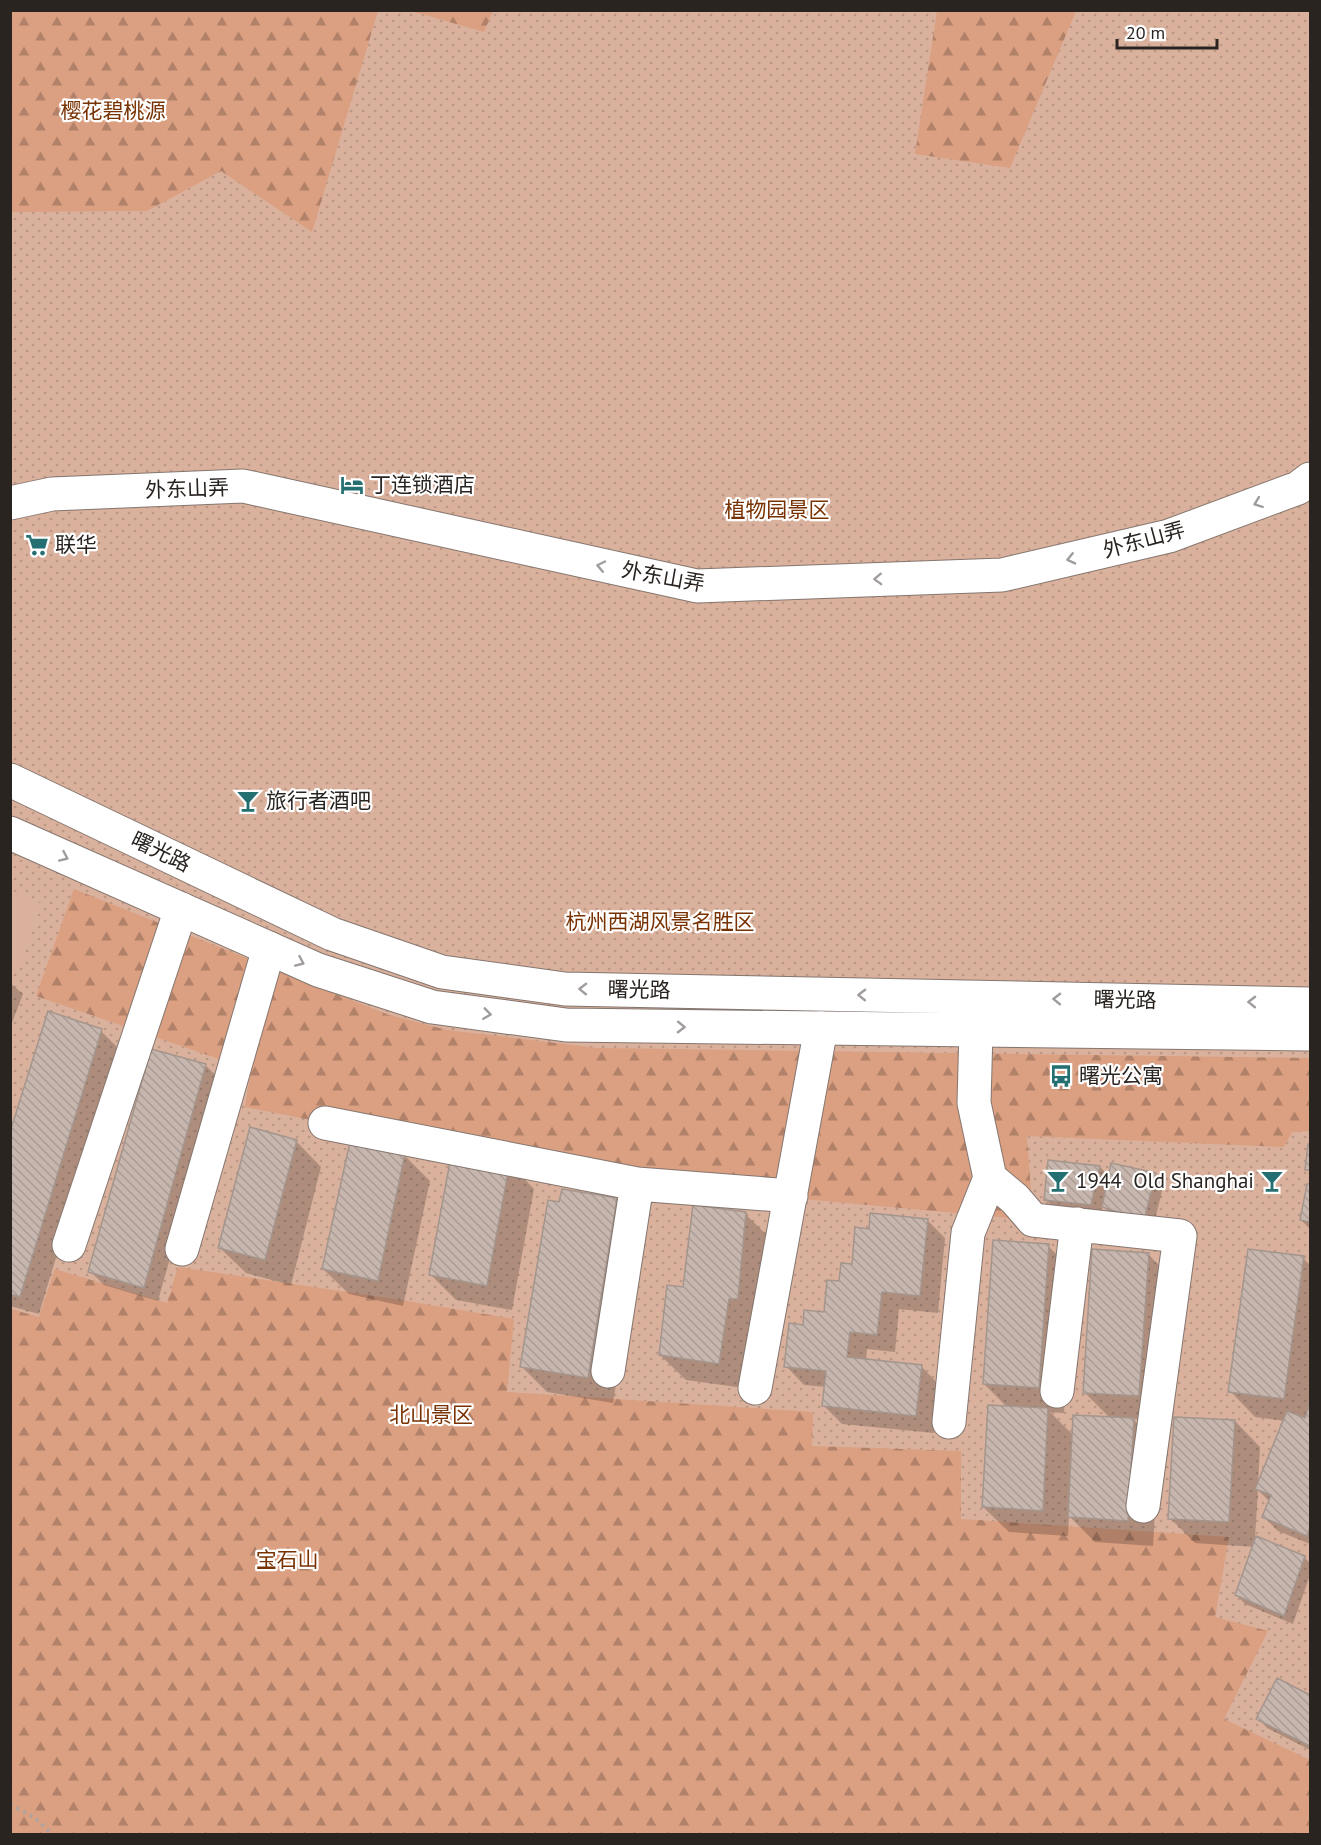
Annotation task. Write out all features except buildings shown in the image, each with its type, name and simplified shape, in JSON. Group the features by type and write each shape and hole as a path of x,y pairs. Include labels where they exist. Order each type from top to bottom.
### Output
{"main road":[{"name":"外东山弄","path":"10,503 51,494 243,486 697,586 1002,575 1169,536 1298,488 1311,479"},
{"name":"曙光路","path":"10,780 332,934 442,972 564,989 1311,1004"},
{"name":"曙光路","path":"10,833 318,970 432,1007 566,1025 1311,1034"},
{"path":"69,1245 181,909"},
{"path":"182,1249 269,948"},
{"path":"754,1388 821,1028"},
{"path":"949,1422 968,1233 990,1178 974,1103 976,1030"},
{"path":"325,1123 637,1184 791,1196"},
{"path":"990,1178 1015,1199 1033,1220 1180,1236 1143,1506"},
{"path":"608,1371 637,1184"},
{"path":"1056,1391 1077,1224"}],"path":[{"path":"10,1804 35,1818 52,1834"}],"green space":[{"path":"493,10 484,32 411,11"},
{"name":"樱花碧桃源","path":"10,11 378,11 312,232 221,171 147,211 11,212"},
{"name":"杭州西湖风景名胜区","path":"11,11 1310,11 1310,1834 11,1834"},
{"path":"937,11 1076,11 1010,168 915,154"},
{"path":"74,889 389,1015 447,1030 597,1048 1310,1058 1310,1131 1292,1132 1284,1147 1027,1136 1033,1220 637,1184 245,1107 251,1070 36,996"},
{"path":"11,890 42,904 18,969 11,965"},
{"name":"宝石山","path":"178,1267 514,1319 507,1392 813,1412 812,1446 961,1451 961,1519 1229,1537 1215,1617 1268,1631 1224,1719 1310,1760 1310,1834 11,1834 11,1309 39,1317 55,1269 167,1303"}],"place":[{"name":"丁连锁酒店","path":"352,485"},
{"name":"联华","path":"37,545"},
{"name":"旅行者酒吧","path":"248,801"},
{"name":"曙光公寓","path":"1061,1076"},
{"name":"1944","path":"1058,1181"},
{"name":"Old Shanghai","path":"1272,1181"}],"park label":[{"name":"植物园景区","path":"777,510"},
{"name":"北山景区","path":"431,1415"}]}
